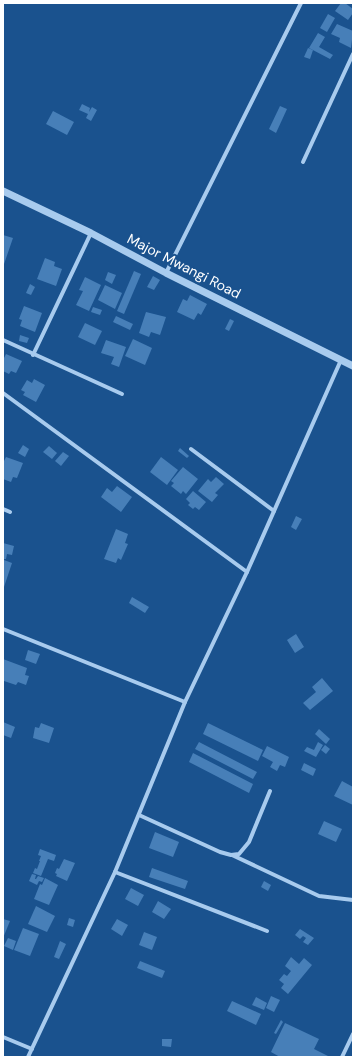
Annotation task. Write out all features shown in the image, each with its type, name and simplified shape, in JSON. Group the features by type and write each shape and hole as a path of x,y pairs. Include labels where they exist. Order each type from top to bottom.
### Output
{"street":[{"path":"166,273 301,3"},
{"path":"303,162 353,54"},
{"name":"Major Mwangi Road","path":"3,191 91,233 166,273 353,366"},
{"path":"33,354 91,233"},
{"path":"3,340 122,394"},
{"path":"28,1057 115,872 185,702 247,572 341,360"},
{"path":"3,393 247,572"},
{"path":"191,449 274,511"},
{"path":"3,509 10,512"},
{"path":"3,629 185,702"},
{"path":"231,855 239,854 249,842 270,792"},
{"path":"139,815 220,852 231,855 319,896 353,900"},
{"path":"115,872 266,931"},
{"path":"342,1057 353,1034"},
{"path":"3,1037 32,1049"}],"building":[{"path":"341,3 345,3 353,9 353,13 348,20 335,11"},
{"path":"328,14 335,18 327,32 320,28"},
{"path":"337,24 353,31 351,48 339,42 340,38 331,34"},
{"path":"318,33 325,37 319,47 333,55 330,59 309,48"},
{"path":"308,48 313,50 310,59 304,57"},
{"path":"82,104 90,108 89,112 92,107 97,110 91,121 86,118 88,114 79,110"},
{"path":"280,106 287,109 276,133 269,129"},
{"path":"53,111 74,122 67,135 46,124"},
{"path":"3,235 13,238 3,267"},
{"path":"45,258 55,262 54,266 62,269 56,286 37,279"},
{"path":"134,271 141,274 124,314 117,311"},
{"path":"108,272 116,275 112,284 105,280"},
{"path":"153,276 160,280 154,290 147,287"},
{"path":"85,277 101,285 89,311 76,305 83,291 79,290"},
{"path":"30,284 35,287 31,295 26,293"},
{"path":"105,285 122,293 115,309 98,300"},
{"path":"190,295 207,304 201,315 198,313 194,320 177,312 183,299 187,301"},
{"path":"24,306 42,313 35,332 20,326 22,320 19,319"},
{"path":"93,307 102,310 100,315 91,312"},
{"path":"146,312 166,317 160,335 151,332 149,337 139,333"},
{"path":"116,316 133,324 130,330 113,322"},
{"path":"230,319 234,321 229,331 225,329"},
{"path":"85,323 102,331 95,345 78,337"},
{"path":"20,335 29,338 27,343 19,341"},
{"path":"133,339 152,348 145,365 125,356"},
{"path":"106,340 126,347 119,367 111,364 114,357 101,353"},
{"path":"6,354 22,361 16,373 11,371 9,374 3,371 3,360"},
{"path":"34,379 45,385 36,402 23,395 25,392 21,390 27,380 32,383"},
{"path":"23,445 29,449 25,457 18,453"},
{"path":"49,446 57,453 52,459 43,452"},
{"path":"180,448 189,456 187,458 178,451"},
{"path":"63,452 69,456 61,466 55,461"},
{"path":"6,457 23,463 17,478 13,477 11,482 3,479 3,463"},
{"path":"161,457 178,470 167,485 150,472"},
{"path":"183,467 198,479 186,494 183,491 181,494 171,486 174,483 171,481"},
{"path":"216,477 224,484 215,493 218,495 212,502 198,491 208,479 211,482"},
{"path":"117,486 132,497 121,512 101,497 107,488 112,492"},
{"path":"193,491 206,502 199,510 195,507 193,509 188,505 190,503 186,499"},
{"path":"296,516 302,519 296,530 291,527"},
{"path":"116,529 128,534 125,543 128,544 121,560 118,558 116,563 104,559"},
{"path":"3,543 14,546 12,555 7,554 6,559 3,559"},
{"path":"4,560 12,563 4,587 3,586"},
{"path":"132,597 149,607 145,613 129,603"},
{"path":"296,634 304,647 295,653 287,640"},
{"path":"28,650 40,654 36,664 25,660"},
{"path":"3,659 27,668 25,675 29,676 26,685 18,682 16,685 4,681"},
{"path":"322,678 333,691 310,710 303,703 316,692 312,687"},
{"path":"3,722 15,727 11,738 3,735"},
{"path":"41,723 54,728 49,743 33,738 35,727 39,728"},
{"path":"208,723 263,750 258,761 203,734"},
{"path":"319,729 330,739 326,744 315,734"},
{"path":"199,742 257,772 253,779 195,749"},
{"path":"318,742 323,745 316,757 304,751 307,747 314,750"},
{"path":"325,745 330,749 326,754 321,750"},
{"path":"267,746 289,757 285,767 280,765 277,771 270,767 273,762 262,756"},
{"path":"193,753 253,784 249,793 189,762"},
{"path":"304,763 316,769 313,776 301,770"},
{"path":"342,781 353,787 353,805 334,796"},
{"path":"324,821 342,829 336,842 318,834"},
{"path":"155,832 179,842 173,857 149,848"},
{"path":"40,849 56,855 54,861 48,859 41,876 33,873 35,868 37,869 40,861 41,856 38,855"},
{"path":"64,859 75,863 67,881 56,876 57,874 55,873 57,868 59,869"},
{"path":"152,868 188,881 185,889 149,877"},
{"path":"32,874 36,875 35,879 38,876 44,878 42,882 39,881 37,885 29,881"},
{"path":"45,878 58,885 49,905 34,899 40,884 42,885"},
{"path":"264,881 271,885 268,891 261,887"},
{"path":"131,888 144,895 138,906 125,899"},
{"path":"158,901 171,909 164,919 152,912"},
{"path":"36,906 55,916 47,932 28,924"},
{"path":"69,918 75,920 73,927 67,925"},
{"path":"3,919 10,921 3,938"},
{"path":"117,919 128,925 122,936 111,929"},
{"path":"23,928 39,934 30,956 14,950"},
{"path":"300,929 314,938 308,945 303,942 306,938 303,936 300,939 295,935"},
{"path":"144,932 157,937 152,950 139,945"},
{"path":"8,938 16,941 13,950 4,946"},
{"path":"60,941 66,944 59,959 54,957"},
{"path":"291,957 299,964 304,958 312,965 288,994 281,988 284,984 279,980 284,974 287,976 291,971 285,966"},
{"path":"140,961 165,971 162,978 137,968"},
{"path":"271,996 280,1000 274,1012 266,1008"},
{"path":"256,997 267,1003 264,1010 252,1005"},
{"path":"232,1001 261,1014 256,1025 227,1011"},
{"path":"281,1020 283,1022 276,1034 274,1033"},
{"path":"285,1023 319,1039 314,1049 330,1057 280,1057 271,1052"},
{"path":"162,1039 172,1039 171,1047 162,1046"}]}
